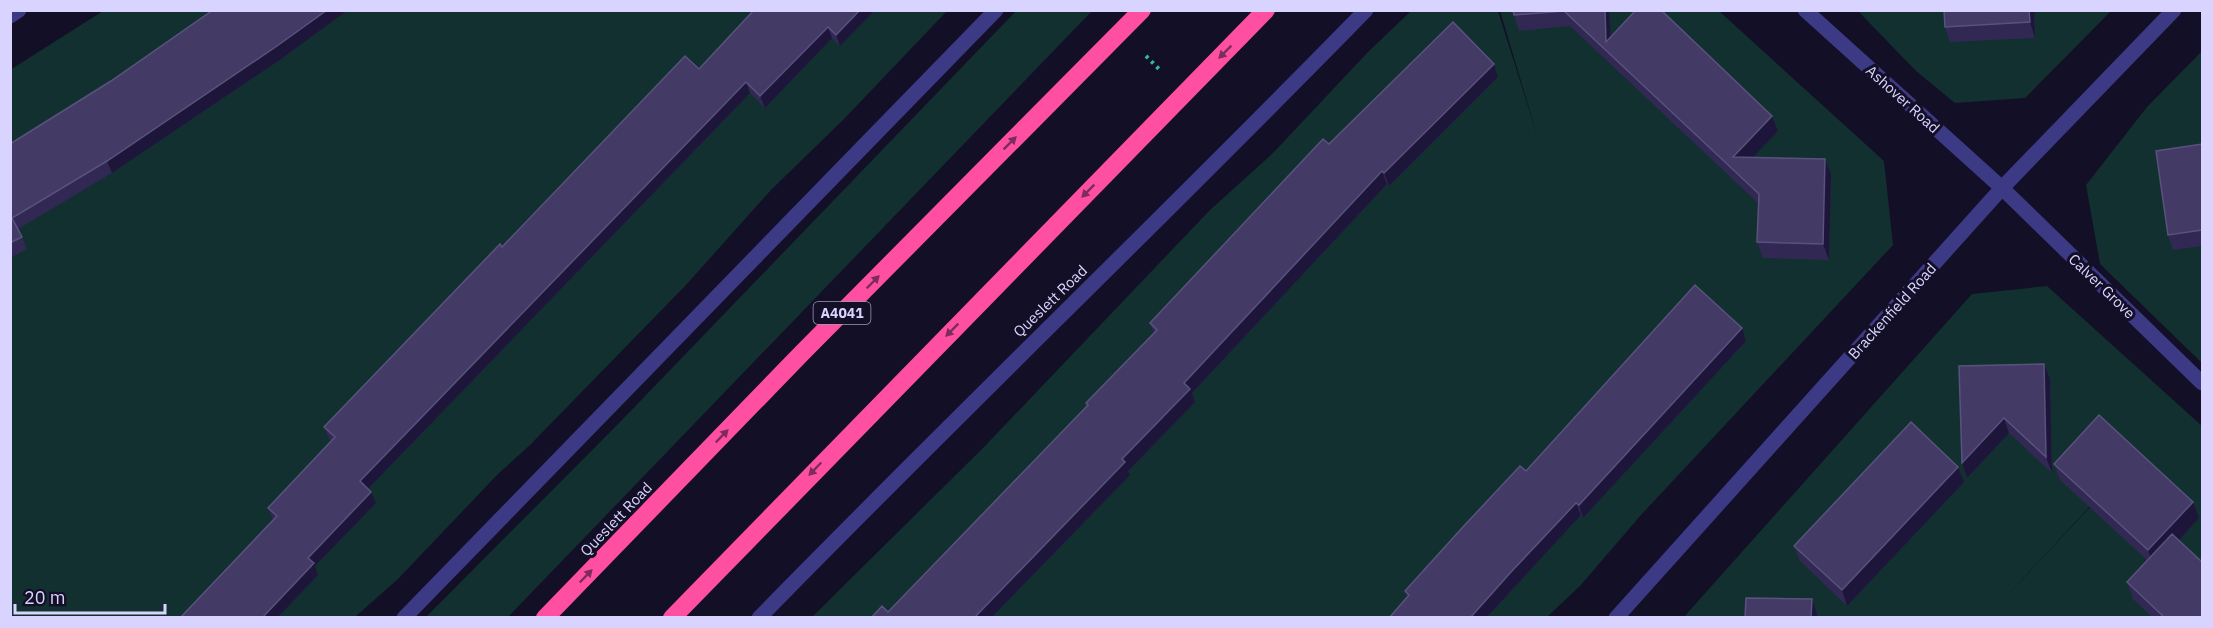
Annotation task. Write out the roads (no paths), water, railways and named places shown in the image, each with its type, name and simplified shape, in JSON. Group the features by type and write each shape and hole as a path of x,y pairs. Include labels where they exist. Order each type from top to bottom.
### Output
{"highway":[{"name":"Queslett Road","path":"545,618 801,354 1142,10"},
{"path":"672,618 1266,10"}],"street":[{"path":"10,16 19,10"},
{"path":"404,618 996,10"},
{"name":"Queslett Road","path":"759,618 904,469 1195,185 1366,10"},
{"name":"Ashover Road","path":"1805,10 2002,188"},
{"name":"Brackenfield Road","path":"1616,618 2002,188 2174,10"},
{"name":"Calver Grove","path":"2002,188 2202,383"}]}
